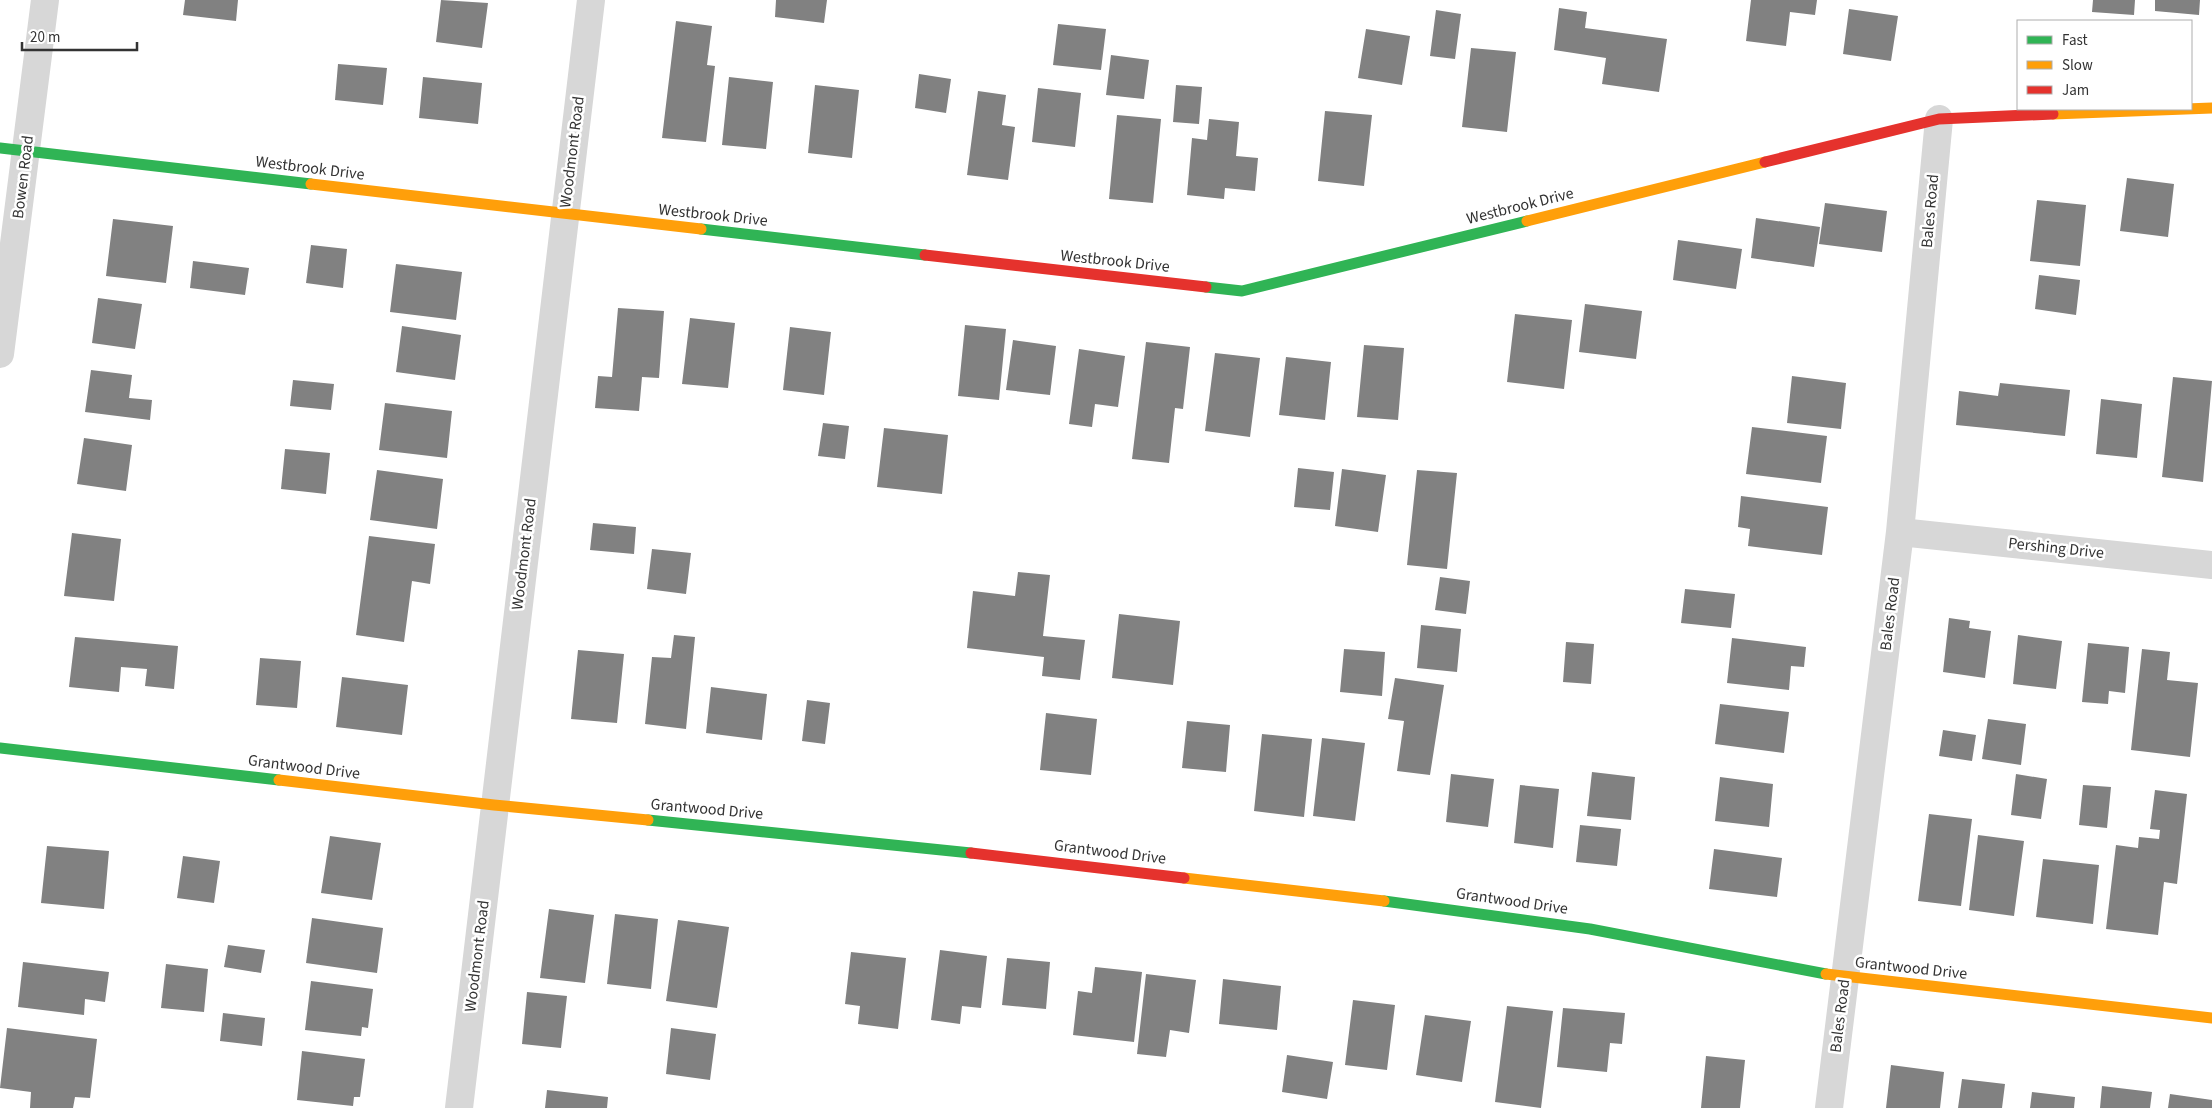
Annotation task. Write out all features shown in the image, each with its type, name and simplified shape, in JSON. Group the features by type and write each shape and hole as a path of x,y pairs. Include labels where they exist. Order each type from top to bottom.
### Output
{"street":[{"name":"Bowen Road","path":"0,354 45,0"},
{"name":"Woodmont Road","path":"459,1108 591,0"},
{"name":"Westbrook Drive","path":"2192,109 2212,108"},
{"name":"Westbrook Drive","path":"0,148 1242,291 1938,119 2162,110"},
{"name":"Bales Road","path":"1829,1108 1900,532 1938,119"},
{"name":"Pershing Drive","path":"1900,532 2212,564"},
{"name":"Grantwood Drive","path":"0,748 494,805 886,843 1438,907 1590,929 1844,978 2212,1018"}],"building":[{"path":"185,0 238,0 236,21 183,15"},
{"path":"441,0 488,3 482,48 436,42"},
{"path":"776,0 827,0 824,23 775,17"},
{"path":"1751,0 1817,0 1815,15 1790,12 1786,46 1746,41"},
{"path":"2093,0 2135,0 2134,15 2092,12"},
{"path":"2155,0 2200,0 2199,15 2155,11"},
{"path":"1559,8 1587,12 1585,28 1667,39 1659,92 1602,84 1606,58 1554,50"},
{"path":"1849,9 1898,16 1891,61 1843,54"},
{"path":"1436,10 1461,14 1455,59 1430,56"},
{"path":"676,21 712,26 707,65 715,66 706,142 662,138"},
{"path":"1058,24 1106,29 1101,70 1053,65"},
{"path":"1366,29 1410,36 1402,85 1358,78"},
{"path":"1471,48 1516,52 1507,132 1462,127"},
{"path":"1111,55 1149,60 1144,99 1106,95"},
{"path":"338,64 387,68 383,105 335,100"},
{"path":"919,74 951,79 946,113 915,108"},
{"path":"423,77 482,83 478,124 419,118"},
{"path":"729,77 773,82 766,149 722,145"},
{"path":"815,85 859,90 852,158 808,153"},
{"path":"1176,85 1202,87 1199,124 1173,122"},
{"path":"1038,88 1081,93 1075,147 1032,142"},
{"path":"978,91 1006,95 1002,125 1015,127 1008,180 967,175"},
{"path":"1325,111 1372,115 1364,186 1318,181"},
{"path":"1117,115 1161,119 1153,203 1109,199"},
{"path":"1209,119 1239,122 1236,156 1258,158 1255,191 1225,188 1224,199 1187,195 1192,138 1207,140"},
{"path":"2127,178 2174,184 2168,237 2120,231"},
{"path":"2037,200 2086,205 2080,266 2030,261"},
{"path":"1825,203 1887,211 1882,252 1819,244"},
{"path":"1756,218 1820,227 1814,267 1751,258"},
{"path":"113,219 173,226 166,283 106,276"},
{"path":"1678,240 1742,249 1736,289 1673,280"},
{"path":"311,245 347,249 343,288 306,283"},
{"path":"193,261 249,268 245,295 190,288"},
{"path":"396,264 462,272 456,320 390,312"},
{"path":"2039,275 2080,280 2076,315 2035,309"},
{"path":"98,298 142,304 135,349 92,343"},
{"path":"1585,304 1642,311 1636,359 1579,352"},
{"path":"618,308 664,311 659,378 642,377 639,411 595,408 598,376 612,377"},
{"path":"1515,314 1572,320 1564,389 1507,382"},
{"path":"690,318 735,323 728,388 682,384"},
{"path":"965,325 1006,329 999,400 958,396"},
{"path":"402,326 461,335 455,380 396,372"},
{"path":"790,327 831,332 824,395 783,390"},
{"path":"1013,340 1056,346 1050,395 1006,390"},
{"path":"1146,342 1190,347 1183,409 1175,408 1169,463 1132,459"},
{"path":"1364,345 1404,348 1398,420 1357,417"},
{"path":"1079,349 1125,356 1118,407 1095,404 1092,427 1069,424"},
{"path":"1215,353 1260,358 1250,437 1205,431"},
{"path":"1286,357 1331,362 1325,420 1279,415"},
{"path":"91,370 132,375 129,398 152,400 150,420 85,412"},
{"path":"1792,376 1846,383 1841,429 1787,423"},
{"path":"2173,377 2212,381 2203,482 2162,477"},
{"path":"293,380 334,384 331,410 290,406"},
{"path":"2000,383 2070,390 2065,436 1956,425 1959,391 1998,396"},
{"path":"2101,399 2142,404 2137,458 2096,454"},
{"path":"385,403 452,411 447,458 379,450"},
{"path":"823,423 849,426 845,459 818,456"},
{"path":"1752,427 1827,436 1821,483 1746,474"},
{"path":"884,428 948,435 942,494 877,487"},
{"path":"84,438 132,445 126,491 77,484"},
{"path":"285,449 330,453 326,494 281,489"},
{"path":"1298,468 1334,472 1330,510 1294,507"},
{"path":"1342,469 1386,475 1378,532 1335,526"},
{"path":"377,470 443,479 437,529 370,520"},
{"path":"1417,470 1457,473 1447,569 1407,565"},
{"path":"1741,496 1828,507 1822,555 1748,546 1750,529 1738,527"},
{"path":"593,523 636,527 634,554 590,550"},
{"path":"72,533 121,539 114,601 64,596"},
{"path":"369,536 435,544 430,584 412,581 404,642 356,635"},
{"path":"652,549 691,553 686,594 647,589"},
{"path":"1018,572 1050,575 1043,636 1085,640 1080,680 1042,676 1044,657 967,648 973,591 1015,596"},
{"path":"1440,577 1470,581 1466,614 1435,610"},
{"path":"1685,589 1735,594 1731,628 1681,623"},
{"path":"1119,614 1180,621 1173,685 1112,678"},
{"path":"1949,618 1970,621 1969,628 1991,631 1985,678 1943,672"},
{"path":"1421,625 1461,629 1457,672 1417,668"},
{"path":"674,635 695,637 686,729 645,724 652,657 671,658"},
{"path":"2018,635 2062,641 2056,689 2013,684"},
{"path":"75,637 178,646 174,689 145,686 147,669 121,667 119,692 69,687"},
{"path":"1732,638 1806,647 1804,667 1791,666 1789,690 1727,683"},
{"path":"1566,642 1594,644 1591,684 1563,682"},
{"path":"2088,643 2129,647 2125,693 2109,691 2108,704 2082,702"},
{"path":"1344,649 1385,652 1382,696 1340,692"},
{"path":"2142,649 2170,652 2167,680 2198,683 2190,757 2131,750"},
{"path":"578,650 624,654 617,723 571,719"},
{"path":"260,658 301,661 297,708 256,705"},
{"path":"342,677 408,685 402,735 336,727"},
{"path":"1395,678 1444,685 1430,775 1397,771 1404,721 1388,719"},
{"path":"711,687 767,694 762,740 706,733"},
{"path":"807,700 830,703 825,744 802,741"},
{"path":"1720,704 1789,712 1784,753 1715,744"},
{"path":"1046,713 1097,719 1091,775 1040,770"},
{"path":"1988,719 2026,724 2021,765 1982,759"},
{"path":"1187,721 1230,725 1226,772 1182,768"},
{"path":"1943,730 1976,735 1972,761 1939,756"},
{"path":"1262,734 1312,739 1304,817 1254,811"},
{"path":"1322,738 1365,743 1355,821 1313,816"},
{"path":"1592,772 1635,777 1631,820 1587,816"},
{"path":"1451,774 1494,779 1488,827 1446,822"},
{"path":"2016,774 2047,779 2041,819 2011,815"},
{"path":"1720,777 1773,784 1769,827 1715,821"},
{"path":"1520,785 1559,789 1553,848 1514,843"},
{"path":"2083,785 2111,787 2107,828 2079,825"},
{"path":"2155,790 2187,794 2177,884 2164,882 2158,935 2106,929 2116,845 2138,848 2139,837 2159,839 2160,830 2150,829"},
{"path":"1929,814 1972,819 1961,906 1918,901"},
{"path":"1580,825 1621,829 1617,866 1576,862"},
{"path":"1978,835 2024,841 2014,916 1969,910"},
{"path":"330,836 381,843 372,900 321,893"},
{"path":"47,846 109,851 104,909 41,903"},
{"path":"1714,849 1782,858 1777,897 1709,889"},
{"path":"183,856 220,861 214,903 177,898"},
{"path":"2043,859 2099,865 2093,924 2036,917"},
{"path":"549,909 594,915 585,983 540,978"},
{"path":"615,914 658,919 651,989 607,984"},
{"path":"312,918 383,928 377,973 306,963"},
{"path":"678,920 729,927 717,1008 666,1001"},
{"path":"228,945 265,950 261,973 224,967"},
{"path":"940,950 987,956 981,1008 962,1006 960,1024 931,1020"},
{"path":"851,952 906,958 898,1029 858,1024 860,1006 845,1004"},
{"path":"1007,958 1050,962 1046,1009 1002,1005"},
{"path":"23,962 109,972 105,1002 85,999 84,1015 18,1007"},
{"path":"166,964 208,969 204,1012 161,1008"},
{"path":"1095,967 1142,972 1134,1042 1073,1035 1078,991 1092,993"},
{"path":"1146,974 1196,980 1189,1033 1170,1030 1166,1057 1137,1054"},
{"path":"1223,979 1281,986 1277,1030 1219,1024"},
{"path":"311,981 373,989 368,1028 362,1027 361,1036 305,1030"},
{"path":"527,992 567,996 561,1048 522,1044"},
{"path":"1353,1000 1395,1005 1387,1070 1345,1065"},
{"path":"1507,1006 1553,1011 1541,1108 1495,1102"},
{"path":"1563,1008 1625,1013 1622,1044 1610,1043 1607,1072 1557,1067"},
{"path":"223,1013 265,1018 262,1046 220,1041"},
{"path":"1425,1015 1471,1021 1462,1082 1416,1075"},
{"path":"7,1028 97,1039 90,1098 75,1097 73,1108 30,1108 31,1092 0,1088"},
{"path":"671,1028 716,1034 710,1080 666,1074"},
{"path":"302,1051 365,1059 360,1097 354,1097 353,1106 297,1100"},
{"path":"1287,1055 1333,1062 1327,1099 1282,1092"},
{"path":"1706,1056 1745,1060 1740,1108 1701,1108"},
{"path":"1891,1065 1944,1072 1940,1108 1886,1108"},
{"path":"1962,1079 2005,1084 2002,1108 1958,1108"},
{"path":"2102,1086 2152,1092 2150,1108 2100,1108"},
{"path":"547,1090 608,1097 607,1108 545,1108"},
{"path":"2032,1092 2075,1097 2074,1108 2030,1108"},
{"path":"2170,1094 2212,1100 2212,1108 2168,1108"}],"traffic: fast":[{"path":"0,148 311,184"},
{"path":"1206,287 1242,291 1527,221"},
{"path":"701,229 925,255"},
{"path":"0,748 279,780"},
{"path":"648,820 971,853"},
{"path":"1384,901 1590,929 1826,974"}],"traffic: slow":[{"path":"2192,109 2212,108"},
{"path":"2053,114 2159,110"},
{"path":"1527,221 1765,162"},
{"path":"311,184 701,229"},
{"path":"279,780 494,805 648,820"},
{"path":"1184,878 1384,901"},
{"path":"1826,974 2212,1018"}],"traffic: jam":[{"path":"1765,162 1939,119 2053,114"},
{"path":"925,255 1206,287"},
{"path":"971,853 1184,878"}]}
